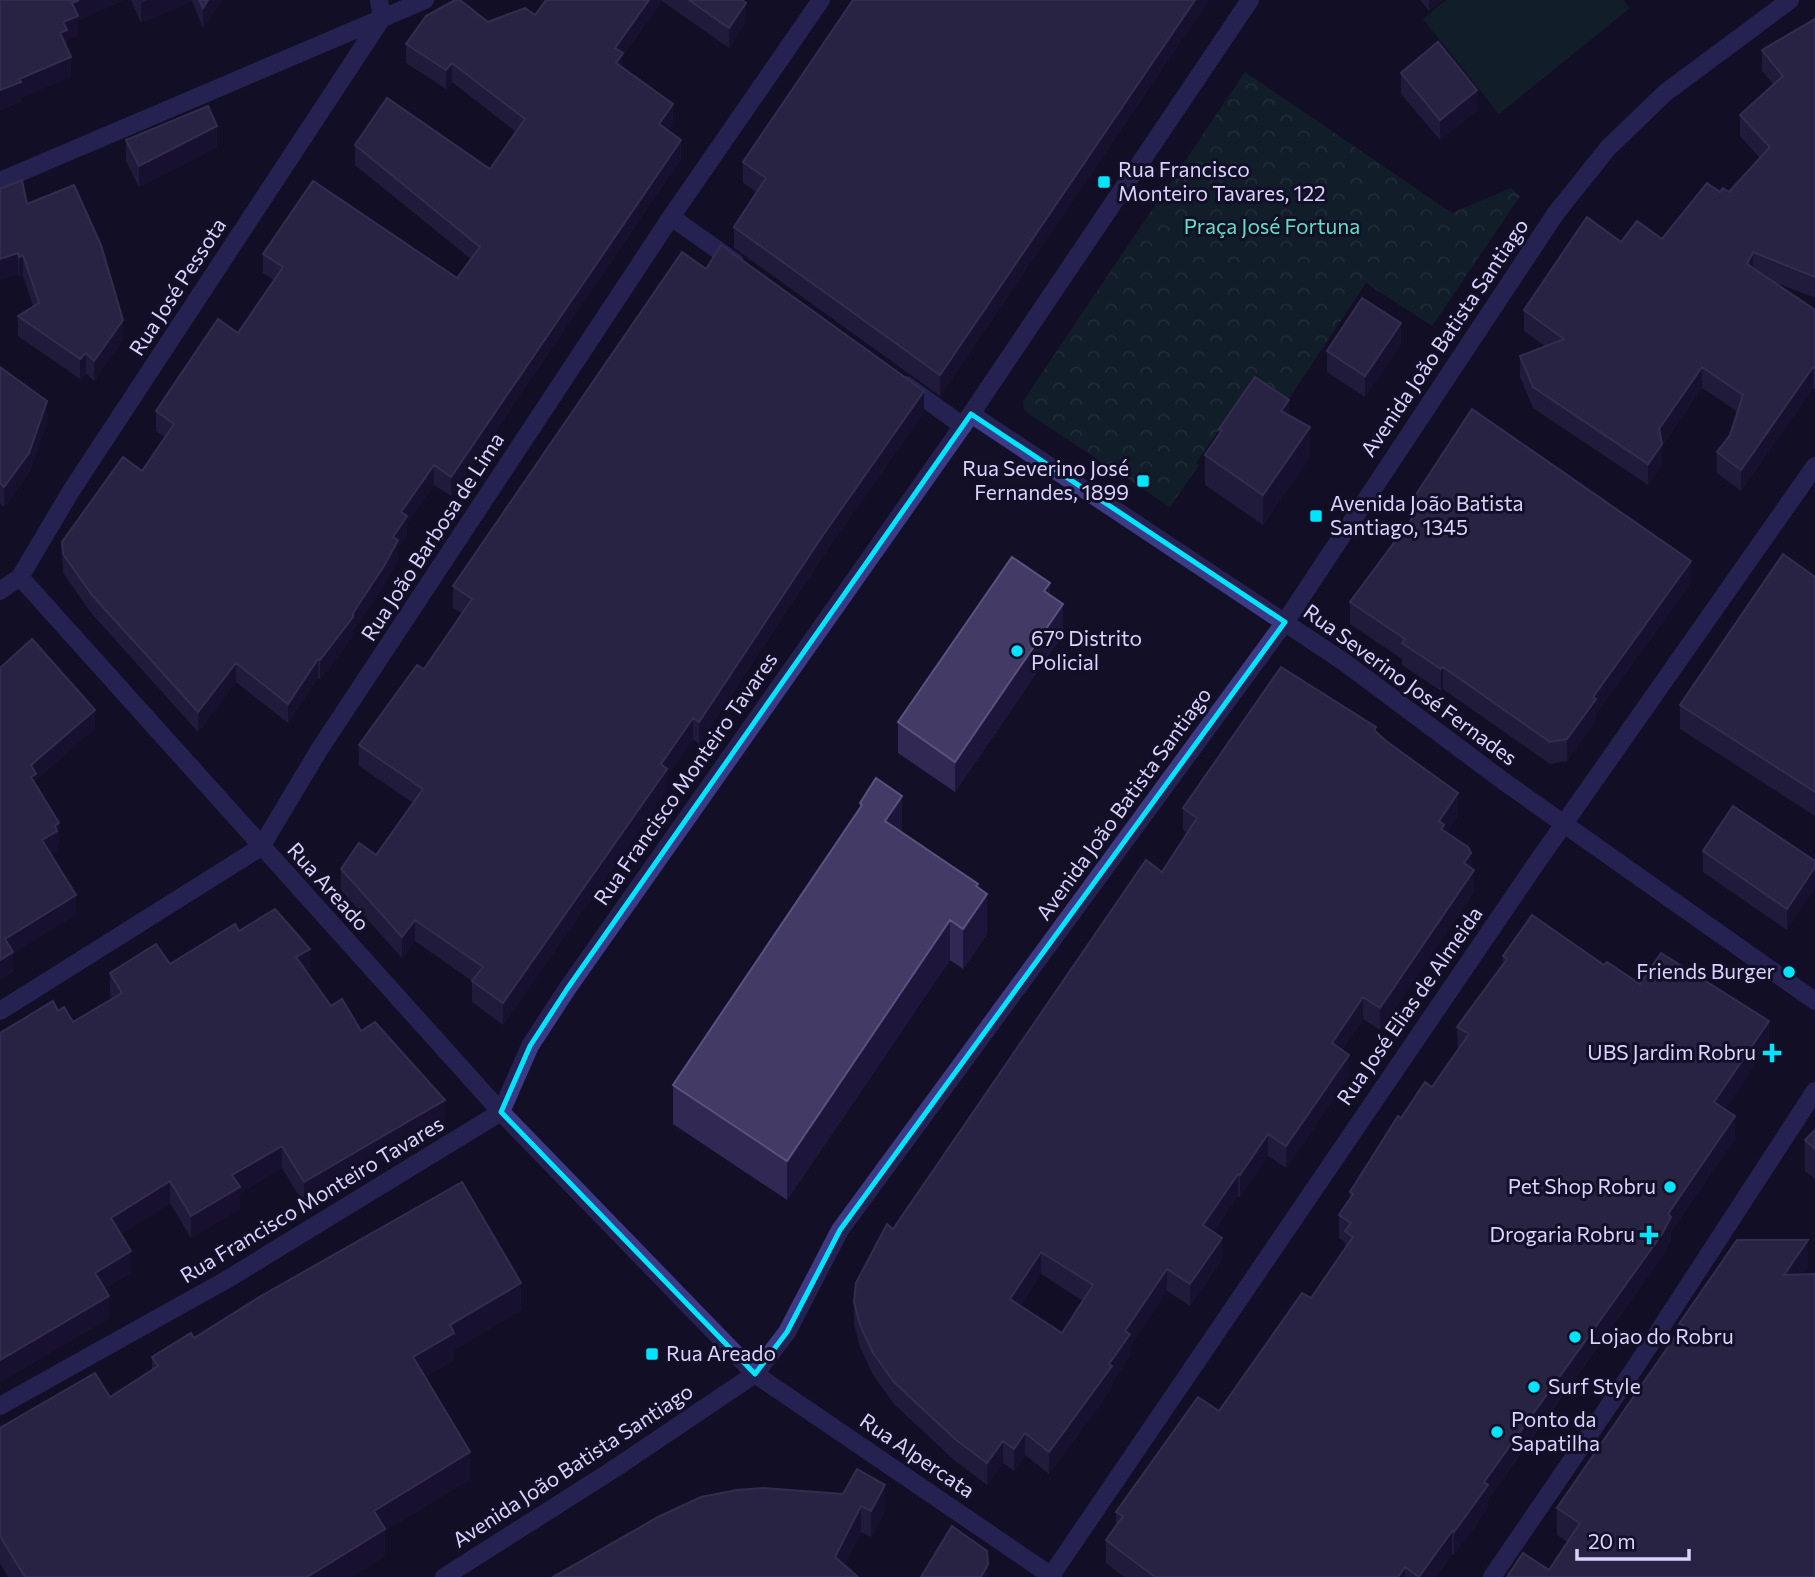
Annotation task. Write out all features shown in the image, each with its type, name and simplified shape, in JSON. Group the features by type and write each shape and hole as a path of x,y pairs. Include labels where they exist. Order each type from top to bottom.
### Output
{"street":[{"path":"0,181 381,9 425,0"},
{"name":"Rua João Barbosa de Lima","path":"0,1011 261,847 319,750 671,217 821,0"},
{"name":"Rua Francisco Monteiro Tavares","path":"0,1406 226,1280 501,1112 530,1046 566,989 967,420 1250,0"},
{"name":"Avenida João Batista Santiago","path":"444,1577 614,1469 755,1374 787,1332 840,1230 1285,622 1556,213 1608,148 1665,93 1790,0"},
{"name":"Rua José Pessota","path":"0,591 20,578 71,491 381,9"},
{"path":"671,217 750,273"},
{"name":"Rua Severino José Fernades","path":"895,377 967,420 1344,662 1564,825 1815,1001"},
{"name":"Rua José Elias de Almeida","path":"1051,1576 1564,825 1815,466"},
{"name":"Rua Areado","path":"20,578 501,1112 755,1374"},
{"path":"1492,1577 1641,1358 1815,1091"},
{"name":"Rua Alpercata","path":"755,1374 1051,1576"}],"highlighted area":[{"path":"971,414 1285,622 840,1230 787,1332 755,1374 501,1112 530,1046 567,989"}],"green space":[{"path":"1446,0 1623,0 1630,8 1499,114 1423,19"},
{"name":"Praça José Fortuna","path":"1245,72 1452,213 1511,188 1520,196 1432,326 1366,283 1284,406 1251,384 1196,463 1199,465 1170,507 1029,414 1024,409 1023,401"}],"building":[{"path":"0,0 79,0 72,3 78,16 63,22 67,30 60,33 71,57 0,90"},
{"path":"199,0 208,0 203,8"},
{"path":"455,0 460,0 488,22 525,8 535,15 546,0 649,0 615,48 623,53 616,63 673,104 659,124 681,140 451,477 434,465 401,512 407,516 393,537 398,540 384,566 353,617 320,660 318,659 288,704 236,663 198,712 92,595 63,554 62,542 123,457 142,471 174,424 156,411 218,319 238,333 283,267 263,254 313,181 457,278 480,247 355,145 387,98 490,169 525,119 452,63 446,70 406,44 426,16"},
{"path":"689,0 742,0 746,3 729,28"},
{"path":"853,0 1195,0 940,375 734,227 766,178 743,162"},
{"path":"1815,19 1815,277 1753,252 1747,264 1815,310 1815,369 1813,367 1741,470 1717,452 1730,435 1743,395 1702,367 1659,429 1662,444 1648,464 1533,387 1520,356 1564,339 1524,310 1587,217 1621,242 1637,221 1662,239 1707,183 1720,192 1723,188 1729,192 1770,147 1740,115 1783,76 1762,50"},
{"path":"1438,42 1477,90 1440,120 1401,73"},
{"path":"208,106 217,126 139,166 126,140"},
{"path":"22,180 27,204 74,185 101,245 123,320 94,361 86,353 80,359 18,316 39,303 23,255 19,257 18,253 0,259 0,189"},
{"path":"721,245 924,391 821,538 699,722 693,718 661,764 667,769 503,1003 472,981 483,967 415,920 402,937 341,869 359,843 376,855 423,789 359,745 417,665 424,669 472,599 453,586 682,252 706,269"},
{"path":"1362,298 1401,323 1365,376 1327,351"},
{"path":"0,367 47,401 29,453 4,487 0,483"},
{"path":"1255,377 1289,400 1281,411 1310,427 1263,495 1205,455 1222,430 1219,429"},
{"path":"1472,409 1691,561 1593,697 1596,699 1567,739 1550,742 1443,667 1441,669 1402,643 1405,639 1350,602 1422,505 1413,499"},
{"path":"1783,554 1815,577 1815,792 1680,705"},
{"path":"1012,557 1050,583 1044,591 1063,604 955,762 898,722"},
{"path":"32,639 95,710 31,765 36,774 31,777 59,823 55,826 57,831 42,840 76,895 5,939 13,952 0,960 0,668"},
{"path":"1281,667 1376,727 1374,730 1386,741 1458,793 1439,821 1444,825 1441,829 1468,847 1471,853 1464,863 1474,870 1380,1008 1363,997 1332,1043 1349,1055 1286,1146 1268,1134 1203,1225 1222,1238 1190,1284 1167,1269 1125,1331 1130,1334 1109,1364 1112,1366 1049,1452 1025,1433 1014,1449 1003,1441 987,1463 955,1439 894,1382 873,1353 860,1325 854,1302 856,1283 887,1224 893,1229 1146,860 1162,872 1197,818 1183,808","holes":["1041,1252 1093,1285 1062,1333 1010,1299"]},
{"path":"876,778 902,796 885,821 978,884 976,886 987,894 963,929 950,920 787,1161 673,1085 862,805 860,803"},
{"path":"1733,806 1815,861 1815,867 1787,909 1703,851"},
{"path":"275,909 310,949 296,957 331,1006 342,999 361,1031 375,1022 445,1100 304,1182 282,1146 232,1175 240,1187 191,1216 170,1181 111,1218 131,1251 95,1273 109,1296 0,1360 0,1033 53,1001 58,1011 64,1007 73,1022 122,993 110,973 156,944 170,964 235,924 239,931"},
{"path":"1532,915 1604,965 1607,962 1640,984 1661,953 1769,1021 1714,1102 1735,1116 1668,1214 1671,1217 1662,1234 1484,1482 1488,1485 1419,1577 1405,1567 1398,1577 1155,1577 1106,1540 1123,1516 1116,1512 1198,1397 1219,1411 1302,1293 1311,1298 1353,1237 1345,1231 1351,1223 1339,1215 1353,1194 1350,1192 1398,1116 1401,1118 1425,1082 1432,1087 1469,1034 1457,1027 1507,959 1503,956"},
{"path":"1815,1130 1815,1149 1805,1140"},
{"path":"462,1182 521,1283 450,1325 454,1333 413,1357 470,1452 374,1511 385,1529 307,1577 25,1577 0,1536 0,1428 95,1373 110,1397 158,1366 152,1357 191,1333 194,1338 261,1296"},
{"path":"1737,1240 1808,1240 1784,1275 1815,1274 1815,1577 1507,1577 1523,1553 1549,1570 1580,1523 1557,1508 1683,1325 1679,1324"},
{"path":"857,1469 885,1485 871,1511 861,1506 835,1557 858,1577 553,1577 658,1517 701,1497 763,1488 843,1494"},
{"path":"952,1526 987,1551 988,1564 981,1577 921,1577"}],"place":[{"name":"Rua Francisco Monteiro Tavares, 122","path":"1104,182"},
{"name":"Rua Severino José Fernandes, 1899","path":"1143,481"},
{"name":"Avenida João Batista Santiago, 1345","path":"1316,516"},
{"name":"67º Distrito Policial","path":"1017,651"},
{"name":"Friends Burger","path":"1789,972"},
{"name":"UBS Jardim Robru","path":"1772,1053"},
{"name":"Pet Shop Robru","path":"1670,1187"},
{"name":"Drogaria Robru","path":"1649,1235"},
{"name":"Lojao do Robru","path":"1575,1337"},
{"name":"Rua Areado","path":"652,1354"},
{"name":"Surf Style","path":"1534,1387"},
{"name":"Ponto da Sapatilha","path":"1497,1432"}]}
